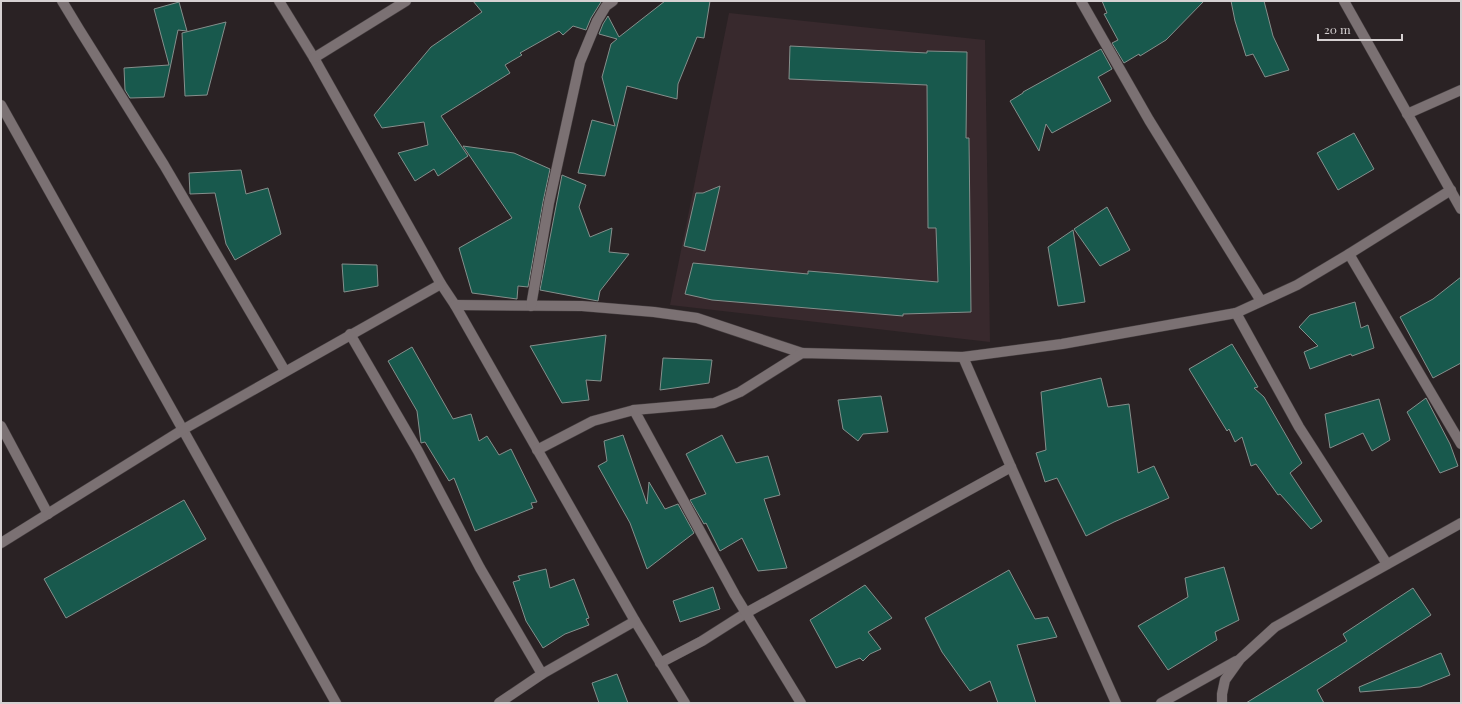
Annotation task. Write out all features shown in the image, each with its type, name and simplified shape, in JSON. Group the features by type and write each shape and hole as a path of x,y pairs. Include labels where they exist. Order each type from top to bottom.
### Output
{"street":[{"path":"62,1 164,165 285,371"},
{"path":"279,1 314,58 441,284 455,305 635,621 685,703"},
{"path":"314,58 406,1"},
{"path":"531,306 549,203 580,62 597,21 606,6 613,1"},
{"path":"1080,1 1149,120 1261,301"},
{"path":"1344,1 1461,209"},
{"path":"1408,114 1461,90"},
{"path":"1,105 336,703"},
{"path":"455,305 582,306 646,311 697,318 802,352 963,357 1062,344 1236,312 1297,285 1350,254 1451,190"},
{"path":"1350,254 1461,444"},
{"path":"1,543 184,430 350,334 441,284"},
{"path":"1236,312 1299,427 1387,564"},
{"path":"350,334 418,451 480,568 542,674"},
{"path":"537,450 593,421 634,410 714,403 740,392 802,352"},
{"path":"963,357 1116,703"},
{"path":"634,410 746,613 802,703"},
{"path":"1,426 48,514"},
{"path":"660,663 702,641 746,613 1011,467"},
{"path":"1161,703 1240,659 1275,628 1461,523"},
{"path":"499,703 542,674 635,621"},
{"path":"1222,703 1225,680 1240,659"}],"shaded area":[{"path":"729,13 985,40 990,342 670,305"}],"building":[{"path":"473,1 601,2 591,18 586,30 573,26 563,35 559,31 520,53 522,55 505,65 510,73 441,116 468,156 438,176 434,169 415,181 398,153 428,145 424,122 382,128 374,115 431,47 482,12"},
{"path":"665,1 710,1 704,38 697,37 678,84 677,99 627,86 605,176 578,173 592,120 615,126 602,77 611,44 617,39 599,34 603,24 608,16 619,37"},
{"path":"1102,1 1204,1 1166,40 1140,56 1139,54 1124,63 1112,43 1118,40 1104,14 1107,13"},
{"path":"1231,1 1264,1 1273,36 1289,70 1265,77 1253,54 1246,56 1235,21"},
{"path":"179,2 187,31 178,30 164,97 130,98 125,90 124,68 169,65 154,9"},
{"path":"226,22 207,95 185,96 182,33"},
{"path":"790,46 927,53 927,51 967,52 966,138 969,138 971,312 903,314 903,316 712,300 685,294 693,263 808,274 808,271 938,282 936,228 928,228 927,85 789,79"},
{"path":"1101,49 1112,69 1098,77 1111,101 1052,133 1046,124 1039,151 1010,101 1023,92"},
{"path":"1354,133 1374,169 1338,190 1317,153"},
{"path":"463,146 514,153 550,169 528,287 518,286 517,299 472,293 459,248 512,218"},
{"path":"241,170 246,194 268,188 281,234 235,260 226,244 215,193 190,194 189,173"},
{"path":"562,175 586,185 579,207 590,237 612,228 609,252 629,254 600,291 598,301 540,290"},
{"path":"720,186 705,251 684,246 696,193 703,193"},
{"path":"1107,207 1130,250 1100,266 1074,229"},
{"path":"1073,230 1085,302 1058,306 1048,247"},
{"path":"342,264 377,265 378,286 344,292"},
{"path":"1461,277 1461,363 1433,378 1400,317 1433,299"},
{"path":"1355,302 1361,328 1368,325 1374,348 1352,356 1351,354 1310,369 1304,352 1318,346 1299,327 1310,315"},
{"path":"606,335 601,381 586,380 589,400 562,403 530,346"},
{"path":"1232,344 1258,387 1254,388 1264,397 1302,463 1290,473 1322,521 1311,529 1280,494 1278,495 1256,464 1251,466 1242,437 1235,442 1229,429 1227,431 1189,369"},
{"path":"412,347 453,419 471,414 479,441 487,436 499,455 511,449 537,502 531,503 533,508 475,531 454,478 449,481 425,442 421,443 417,411 388,361"},
{"path":"663,358 712,360 709,383 660,390"},
{"path":"1101,378 1108,407 1129,404 1138,473 1154,466 1169,498 1086,536 1057,478 1045,482 1036,453 1046,450 1041,392"},
{"path":"881,396 888,432 863,434 858,441 843,429 838,400"},
{"path":"1426,398 1450,444 1458,466 1440,473 1407,412"},
{"path":"1379,399 1390,440 1372,451 1363,433 1330,448 1325,414"},
{"path":"623,435 647,504 649,482 665,509 678,504 694,533 647,569 630,523 598,466 607,461 604,441"},
{"path":"722,435 736,463 768,456 780,495 764,499 787,568 758,571 742,538 720,551 706,523 704,524 690,500 706,494 686,454"},
{"path":"184,500 206,539 66,618 44,579"},
{"path":"1224,567 1239,620 1215,632 1217,640 1168,670 1138,626 1188,597 1185,578"},
{"path":"546,569 550,588 574,579 589,618 586,619 589,625 565,634 543,648 526,621 513,582 520,580 518,576"},
{"path":"1009,570 1035,619 1048,617 1057,637 1017,645 1036,703 998,703 990,681 970,691 942,652 925,618"},
{"path":"865,585 892,618 868,632 881,649 870,654 863,661 860,658 836,668 810,620"},
{"path":"713,587 720,609 680,622 673,601"},
{"path":"1413,588 1431,615 1317,690 1324,703 1246,703 1347,641 1343,634"},
{"path":"1441,653 1450,675 1420,687 1360,692 1359,687"},
{"path":"617,674 628,703 599,703 592,683"}]}
